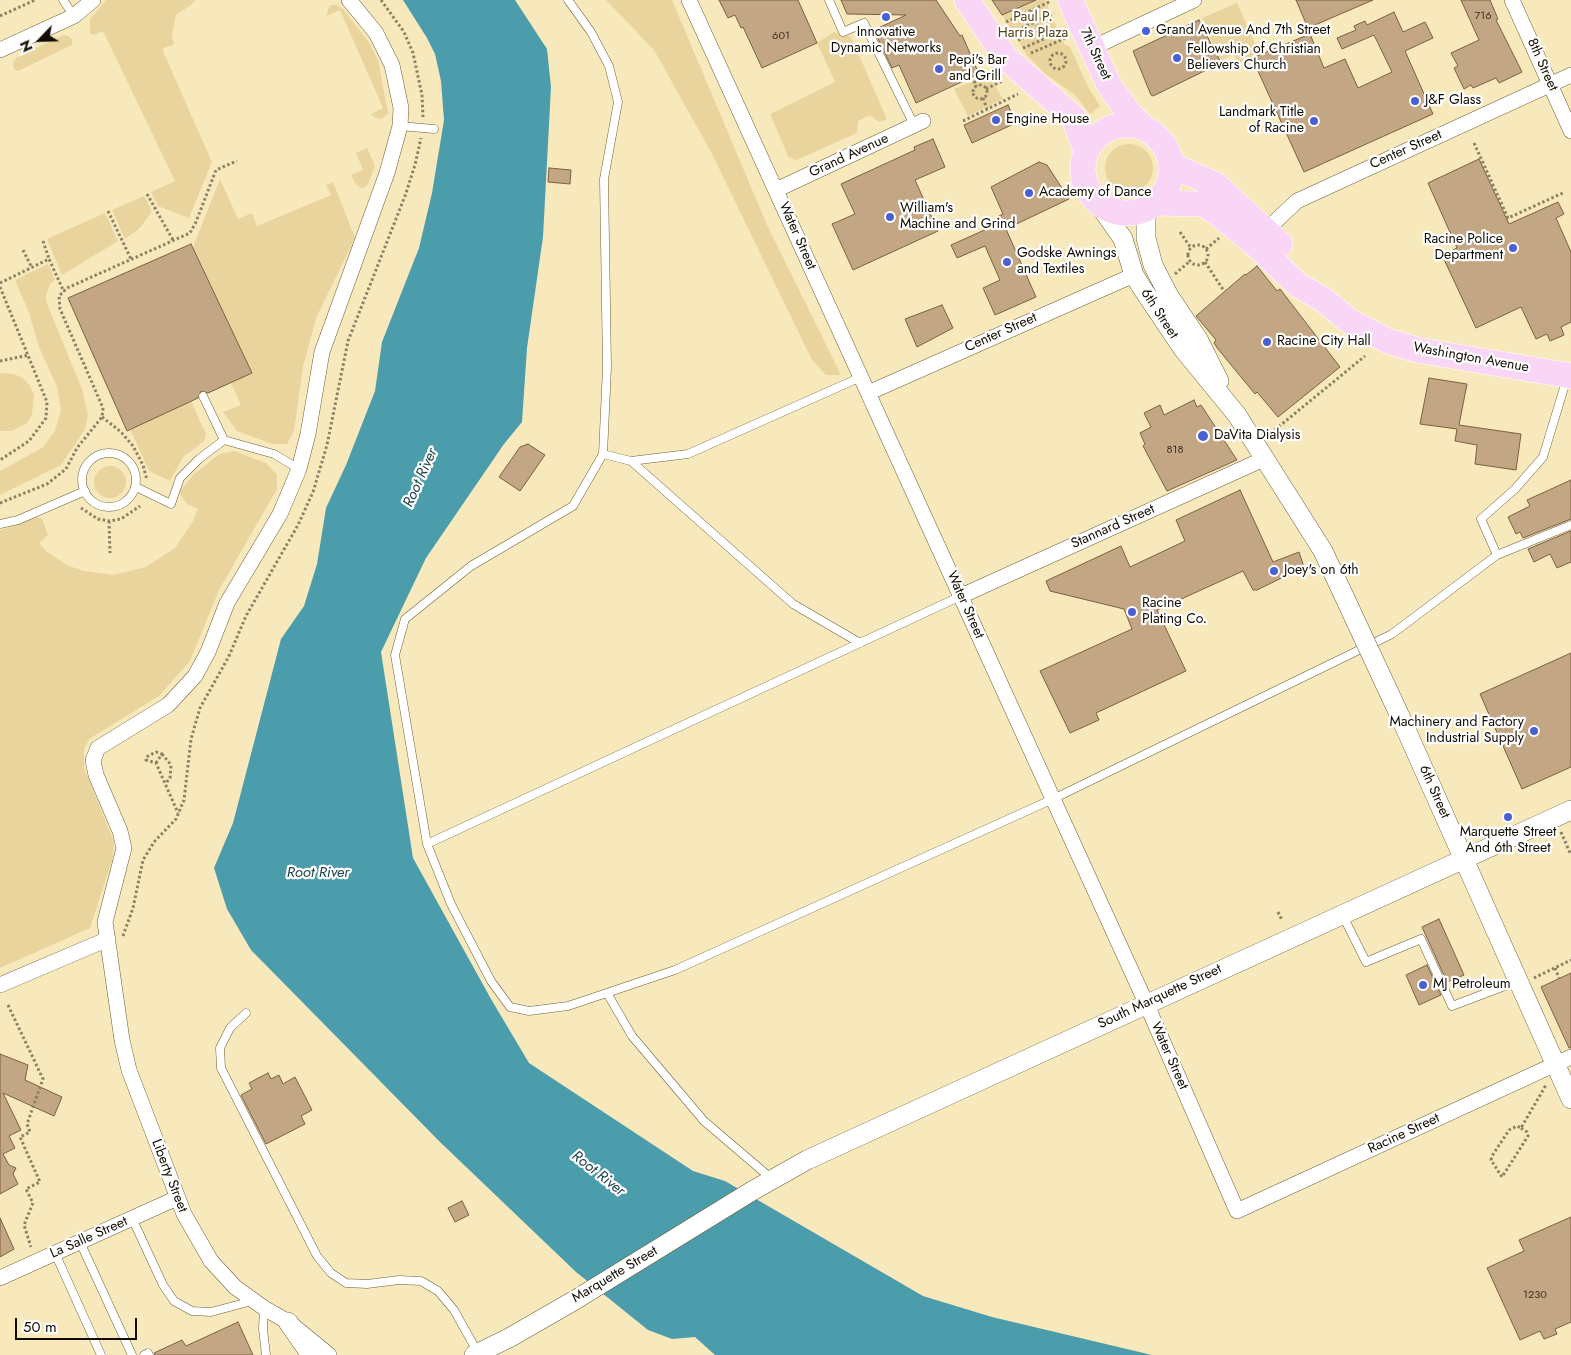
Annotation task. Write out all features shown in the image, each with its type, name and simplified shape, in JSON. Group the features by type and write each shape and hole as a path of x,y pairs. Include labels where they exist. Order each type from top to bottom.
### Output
{"main road":[{"path":"967,0 1005,57 1074,118 1086,151"},
{"name":"7th Street","path":"1058,5 1092,48 1109,85 1129,113 1144,128"},
{"path":"1132,124 1144,128 1157,136 1165,146 1171,165 1168,186 1151,206 1121,213 1098,203 1086,188 1082,169 1086,151 1097,135 1114,126 1132,124"},
{"name":"Washington Avenue","path":"1171,165 1216,185 1298,285 1324,300 1362,328 1402,346 1418,350 1569,376"},
{"name":"Washington Avenue","path":"1151,206 1202,204 1260,237"}],"street":[{"path":"0,50 74,16 93,0"},
{"name":"Liberty Street","path":"329,1355 288,1322 258,1304 235,1287 211,1261 191,1231 177,1198 129,1070 122,1040 105,922 124,848 120,831 94,766 95,754 98,748 168,706 195,676 208,652 227,603 280,514 300,469 322,352 387,173 400,126 401,108 392,65 376,33 349,0"},
{"name":"Water Street","path":"689,0 1146,1003 1237,1211"},
{"path":"1092,48 1194,0"},
{"name":"8th Street","path":"1512,0 1571,131"},
{"name":"Center Street","path":"1260,237 1297,201 1571,75"},
{"name":"Grand Avenue","path":"776,190 918,123"},
{"name":"6th Street","path":"1098,203 1123,239 1134,275 1183,349 1237,415 1324,551 1399,714 1518,983 1563,1061 1571,1099"},
{"name":"6th Street","path":"1151,206 1146,238 1153,265 1169,296 1198,340 1237,415"},
{"name":"Center Street","path":"868,393 1134,275"},
{"name":"Stannard Street","path":"961,596 1266,458"},
{"name":"South Marquette Street","path":"752,1191 807,1160 1146,1003 1563,814"},
{"path":"0,986 108,939"},
{"name":"Racine Street","path":"1237,1211 1563,1061"},
{"name":"Marquette Street","path":"476,1354 575,1300 752,1191"},
{"name":"La Salle Street","path":"0,1278 177,1198"},
{"path":"288,1322 311,1355"}],"lane":[{"path":"63,0 74,16"},
{"path":"568,0 591,32 609,66 618,102 604,179 607,367 603,454 573,506 471,566 406,620 395,655 428,844 451,904 491,981 510,1007 529,1011 568,1006 675,970 1053,800 1392,634 1498,555 1571,525"},
{"path":"829,0 843,32 864,23 918,123"},
{"path":"400,126 434,129"},
{"path":"1498,555 1481,520 1515,489 1542,457 1569,376"},
{"path":"603,454 631,461 688,454 861,377"},
{"path":"203,396 224,440 274,454 300,469"},
{"path":"136,487 171,504 180,478 199,459 224,440"},
{"path":"107,452 124,456 130,462 137,478 136,487 126,501 112,507 96,503 85,491 82,483 86,466 92,459 107,452"},
{"path":"631,461 793,604 860,643"},
{"path":"0,524 18,520 85,491"},
{"path":"428,844 961,596"},
{"path":"1342,914 1366,962 1420,939 1452,1006 1518,983"},
{"path":"607,993 632,1036 704,1121 773,1179"},
{"path":"246,1013 230,1028 220,1048 221,1068 317,1256 331,1273 346,1283 367,1284 399,1280 422,1281 438,1291 454,1310 476,1354"},
{"path":"132,1218 163,1285 174,1302 192,1311 211,1312 258,1304 266,1355"},
{"path":"80,1242 132,1355"},
{"path":"55,1253 101,1355"},
{"path":"144,1355 148,1353 150,1355"}],"path":[{"path":"0,16 35,0"},
{"path":"1003,23 1030,11 1058,5"},
{"path":"1008,34 1035,22 1058,5"},
{"path":"1030,11 1043,39"},
{"path":"1013,42 1039,30"},
{"path":"1018,50 1062,31"},
{"path":"1023,57 1066,38"},
{"path":"1035,43 1038,50"},
{"path":"1050,45 1054,53"},
{"path":"1054,53 1063,54 1066,59 1065,65 1061,69 1056,70 1050,65 1049,59 1054,53"},
{"path":"974,80 977,86"},
{"path":"986,89 1002,81"},
{"path":"977,86 981,85 986,89"},
{"path":"974,95 974,89 977,86"},
{"path":"982,98 986,93 986,89"},
{"path":"963,121 1018,94"},
{"path":"968,98 974,95"},
{"path":"974,95 976,98 982,98"},
{"path":"982,98 987,109"},
{"path":"1474,143 1508,218 1565,192"},
{"path":"0,504 47,484 66,469 77,448 102,417 103,408 60,309 59,296 131,259 190,233 216,170 237,160"},
{"path":"147,194 172,240"},
{"path":"108,211 131,259"},
{"path":"1180,232 1191,248"},
{"path":"1206,249 1225,233"},
{"path":"42,241 64,292"},
{"path":"1200,245 1206,249 1208,255 1205,262 1198,265 1190,261 1188,255 1191,248 1200,245"},
{"path":"23,250 32,268"},
{"path":"0,283 50,260"},
{"path":"1170,278 1190,261"},
{"path":"1205,262 1224,291"},
{"path":"0,287 46,402 46,418 29,441 0,460"},
{"path":"0,361 28,355"},
{"path":"1271,433 1365,356"},
{"path":"102,417 121,432 133,446 143,465 147,484"},
{"path":"81,508 98,519 109,521 120,519 140,506"},
{"path":"109,521 110,553"},
{"path":"166,783 170,778 171,765 162,754 156,752 148,756 146,760 156,763 178,814"},
{"path":"156,763 162,754"},
{"path":"1563,814 1571,854"},
{"path":"1278,912 1282,920"},
{"path":"1518,983 1571,960"},
{"path":"1555,968 1559,978"},
{"path":"8,1005 43,1080 27,1124 30,1132 20,1137 40,1182 26,1189 32,1203 24,1225 31,1248"},
{"path":"1521,1128 1563,1061"},
{"path":"1517,1126 1521,1128 1527,1132 1528,1136 1516,1152 1502,1177 1490,1160 1509,1130 1517,1126"}],"green space":[{"path":"106,0 195,0 176,15 172,35 174,44 162,49 212,162 189,218 158,206 151,192 175,181 103,31 94,35 90,33 90,19"},
{"path":"606,0 672,0 767,225 841,375 826,375 812,360 712,154 654,50"},
{"name":"Paul P. Harris Plaza","path":"1036,0 1045,0 1064,44 1070,47 1088,87 1100,106 1090,114 1075,95 1044,73 1027,55 1002,15"},
{"path":"1237,3 1260,55 1239,65 1234,54 1220,61 1202,18"},
{"path":"331,5 337,5 343,9 368,41 378,60 388,113 382,119 376,118 371,114 383,108 340,10 327,16"},
{"path":"834,32 851,37 887,119 879,122 870,115 858,121 857,133 794,161 792,157 789,158 770,114 835,82 817,43"},
{"path":"63,35 69,36 72,39 72,45 18,71 14,69 13,63 16,58"},
{"path":"988,74 1003,99 968,116 954,89"},
{"path":"1129,144 1138,146 1146,151 1151,159 1153,168 1151,177 1146,185 1138,190 1129,192 1120,190 1112,185 1107,177 1105,168 1107,159 1112,151 1120,146"},
{"path":"367,148 375,166 367,186 362,188 356,185 351,175 363,170 356,153"},
{"path":"220,179 238,219 252,213 257,226 331,195 326,185 333,182 355,238 316,318 303,367 294,431 287,444 272,444 237,431 223,412 241,405 231,383 252,373 193,247"},
{"path":"144,196 152,211 140,228 125,239 112,210"},
{"path":"105,213 118,241 62,275 47,239"},
{"path":"48,264 55,280 50,284 46,296 47,304 82,389 88,414 85,429 61,465 0,495 0,471 42,448 55,431 61,410 57,387 39,347 28,310 15,280"},
{"path":"0,373 14,374 23,378 30,386 34,395 32,415 27,423 12,431 0,431"},
{"path":"191,401 206,434 204,441 183,457 170,481 149,471 130,429"},
{"path":"234,451 266,463 277,475 277,489 219,590 190,661 159,696 89,739 84,750 84,768 114,842 113,857 90,928 0,968 0,530 36,516 42,519 48,535 39,543 47,552 69,566 84,571 114,575 146,567 175,548 193,521 198,509 187,504 179,492 194,474 220,454"},
{"path":"110,466 122,470 126,482 122,494 110,498 98,494 94,482 98,470"}],"water":[{"name":"Root River","path":"403,0 515,0 547,49 551,87 543,237 527,348 522,422 504,444 426,558 381,652 413,858 491,999 529,1063 693,1171 725,1181 923,1296 992,1317 1152,1355 715,1355 695,1337 672,1339 648,1330 576,1272 440,1142 251,950 227,909 214,868 233,823 281,639 304,606 317,564 326,508 346,465 375,391 382,342 419,248 432,193 444,120 441,81 435,54"}],"building":[{"path":"719,0 798,0 817,43 762,68 743,27 741,28 735,15 728,18"},
{"path":"841,0 936,0 960,36 962,35 979,74 916,103 899,65 892,68 874,30 906,15 847,14"},
{"path":"992,0 1036,0 1002,15"},
{"path":"1296,0 1373,0 1308,28"},
{"path":"1461,0 1490,0 1498,19 1496,20 1522,72 1499,83 1496,78 1473,88 1471,85 1464,89 1454,68 1458,66 1451,53 1479,40"},
{"path":"1394,12 1403,32 1425,22 1433,38 1405,51 1433,114 1304,172 1252,58 1310,34 1324,68 1345,59 1358,88 1392,72 1374,35 1342,49 1337,38 1356,30 1354,26 1365,21 1367,25"},
{"name":"Fellowship of Christian Believers Church","path":"1199,20 1221,63 1153,96 1151,95 1133,51"},
{"name":"Engine House","path":"1008,105 1016,123 972,143 964,125"},
{"name":"William's Machine and Grind","path":"933,139 945,167 915,180 938,231 853,270 832,224 855,214 841,184 915,150 914,147"},
{"name":"Racine Police Department","path":"1479,159 1509,224 1558,202 1564,214 1556,218 1571,252 1571,322 1561,327 1564,335 1550,341 1547,334 1536,339 1521,307 1476,328 1442,255 1457,248 1428,183"},
{"path":"1039,162 1047,165 1069,199 1006,229 1036,297 995,315 983,288 1000,280 985,246 957,258 951,245 1000,223 997,217 1003,214 991,187"},
{"path":"549,168 571,170 570,184 548,182"},
{"path":"191,244 252,373 208,393 201,391 198,398 127,431 68,298"},
{"name":"Racine City Hall","path":"1257,266 1277,291 1280,289 1340,367 1278,417 1257,392 1255,394 1218,349 1214,343 1216,340 1196,316"},
{"path":"942,305 953,328 917,347 905,319"},
{"path":"1429,378 1467,384 1459,425 1521,434 1516,470 1475,464 1477,445 1455,441 1457,429 1420,424"},
{"path":"1194,400 1197,407 1201,405 1237,460 1167,491 1143,446 1145,444 1140,433 1151,427 1144,413 1160,405 1164,415"},
{"path":"528,444 545,455 520,491 499,477 520,447"},
{"path":"1571,480 1571,519 1523,538 1520,532 1516,534 1508,517 1530,506 1527,500"},
{"name":"Racine Plating Co.","path":"1240,490 1273,562 1299,552 1304,567 1257,590 1253,590 1243,571 1157,610 1186,671 1096,713 1099,720 1070,733 1040,671 1132,629 1124,609 1050,591 1046,581 1121,546 1130,567 1185,541 1176,520"},
{"path":"1571,531 1571,562 1557,568 1550,554 1534,562 1528,549"},
{"name":"Machinery and Factory Industrial Supply","path":"1571,653 1571,767 1522,789 1480,694"},
{"path":"1439,919 1464,975 1447,982 1422,927"},
{"name":"MJ Petroleum","path":"1427,965 1441,995 1419,1005 1406,975"},
{"path":"1571,973 1571,1048 1569,1048 1541,987"},
{"path":"0,1054 28,1065 25,1080 62,1097 54,1116 3,1093 21,1130 9,1136 15,1148 3,1154 9,1165 16,1168 13,1174 18,1184 0,1194"},
{"path":"268,1073 271,1079 279,1075 283,1084 295,1077 312,1110 301,1116 305,1124 266,1144 241,1095 252,1089 249,1083"},
{"path":"462,1201 469,1215 455,1222 448,1208"},
{"path":"1571,1217 1571,1322 1555,1329 1557,1334 1544,1339 1540,1331 1520,1340 1487,1268 1524,1251 1519,1240"},
{"path":"0,1218 14,1249 0,1257"},
{"path":"238,1322 253,1355 155,1355 154,1353 182,1340 186,1346"}],"place":[{"name":"Innovative Dynamic Networks","path":"886,17"},
{"name":"Grand Avenue And 7th Street","path":"1146,31"},
{"name":"Fellowship of Christian Believers Church","path":"1177,58"},
{"name":"Pepi's Bar and Grill","path":"939,69"},
{"name":"J&F Glass","path":"1415,101"},
{"name":"Engine House","path":"996,120"},
{"name":"Landmark Title of Racine","path":"1314,121"},
{"name":"Academy of Dance","path":"1029,193"},
{"name":"William's Machine and Grind","path":"890,217"},
{"name":"Racine Police Department","path":"1513,248"},
{"name":"Godske Awnings and Textiles","path":"1007,262"},
{"name":"Racine City Hall","path":"1267,342"},
{"name":"DaVita Dialysis","path":"1203,436"},
{"name":"Joey's on 6th","path":"1274,571"},
{"name":"Racine Plating Co.","path":"1132,612"},
{"name":"Machinery and Factory Industrial Supply","path":"1534,731"},
{"name":"Marquette Street And 6th Street","path":"1508,817"},
{"name":"MJ Petroleum","path":"1423,985"}]}
